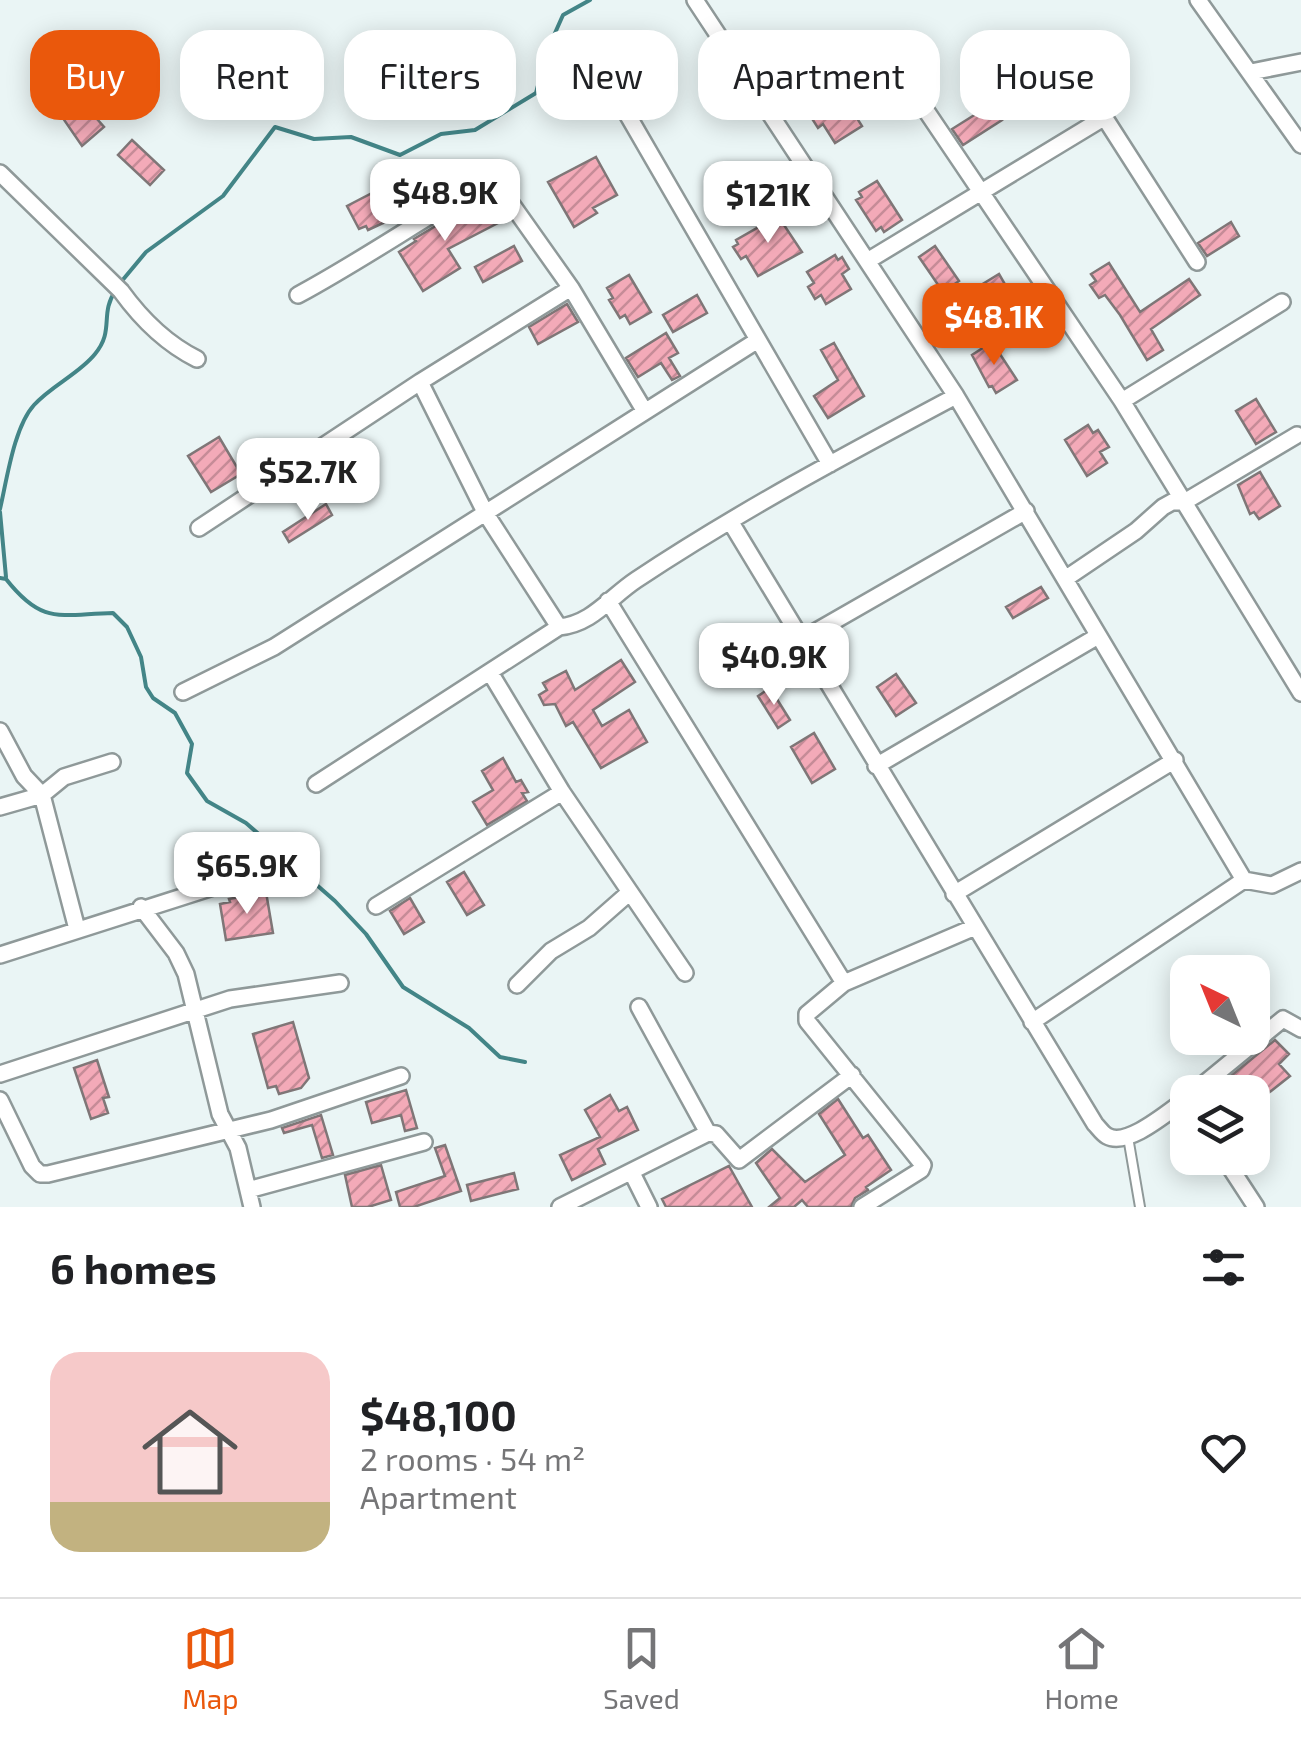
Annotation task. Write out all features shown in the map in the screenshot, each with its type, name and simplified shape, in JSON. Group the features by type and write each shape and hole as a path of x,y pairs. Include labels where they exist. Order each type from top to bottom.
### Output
{"street":[{"path":"695,0 956,396 1244,880"},
{"path":"1198,0 1301,145"},
{"path":"1251,72 1301,62"},
{"path":"631,120 830,464"},
{"path":"932,120 1122,401 1301,692"},
{"path":"869,260 1099,120"},
{"path":"1106,120 1197,262"},
{"path":"0,173 122,290 160,336 197,359"},
{"path":"298,294 491,181 500,186 571,288 644,410"},
{"path":"199,528 571,288"},
{"path":"1122,401 1282,302"},
{"path":"183,692 274,646 758,340"},
{"path":"420,382 486,514 559,628"},
{"path":"316,784 559,628 584,622 630,583 730,521 956,396"},
{"path":"1064,578 1136,531 1163,507 1186,501 1297,435"},
{"path":"801,640 1026,511"},
{"path":"730,521 1095,1124 1107,1136 1120,1139 1170,1110"},
{"path":"608,601 844,984"},
{"path":"876,766 1098,636"},
{"path":"490,674 562,792 685,973"},
{"path":"0,730 24,776 42,794 77,928"},
{"path":"954,894 1175,760"},
{"path":"0,807 42,794 64,778 112,762"},
{"path":"376,906 562,792"},
{"path":"1032,1022 1244,880 1272,885 1301,871"},
{"path":"0,955 260,872"},
{"path":"517,985 550,950 588,928 630,892"},
{"path":"142,908 176,952 186,974 220,1114 238,1148 250,1199 424,1142"},
{"path":"862,1207 923,1166 806,1017 844,984 975,927"},
{"path":"0,1074 230,999 340,984"},
{"path":"639,1008 708,1133"},
{"path":"1214,1075 1282,1019 1301,1030"},
{"path":"560,1207 708,1133 716,1134 738,1160 852,1075"},
{"path":"0,1100 32,1166 40,1174 228,1131 401,1076"},
{"path":"632,1174 649,1207"},
{"path":"1235,1175 1256,1207"}],"lane":[{"path":"1128,1136 1140,1207"}],"building":[{"path":"64,120 98,120 104,127 82,146"},
{"path":"813,120 858,120 862,126 835,143 823,124 818,128"},
{"path":"966,120 1002,120 963,145 952,129"},
{"path":"132,140 164,170 150,185 118,155"},
{"path":"596,157 617,195 593,208 597,213 574,227 548,182"},
{"path":"877,181 902,220 884,232 881,227 876,231 856,200 862,197 859,192"},
{"path":"378,190 390,214 381,218 383,223 368,230 366,226 359,229 347,206"},
{"path":"484,197 498,223 448,249 460,268 423,291 399,252"},
{"path":"778,216 802,252 758,276 746,256 741,259 733,247 738,244 736,240"},
{"path":"1231,222 1239,236 1207,256 1198,243"},
{"path":"514,246 522,261 483,282 475,267"},
{"path":"935,246 959,281 943,292 919,257"},
{"path":"835,255 838,260 842,257 849,269 842,274 851,289 826,304 821,295 815,299 808,287 814,283 807,272"},
{"path":"1109,263 1140,312 1189,279 1200,295 1151,329 1163,350 1147,360 1105,295 1099,298 1090,285 1096,281 1091,274"},
{"path":"999,274 1006,286 1000,290 1017,317 1039,303 1049,319 1002,346 973,290"},
{"path":"629,275 651,312 630,324 625,315 620,318 607,288"},
{"path":"697,295 707,313 673,332 663,315"},
{"path":"567,304 578,322 538,344 529,327"},
{"path":"666,333 678,353 669,358 680,376 672,380 661,363 638,377 626,358"},
{"path":"992,342 1017,380 996,393 972,355"},
{"path":"834,343 864,396 828,418 814,396 838,380 821,350"},
{"path":"1256,399 1276,432 1256,444 1236,411"},
{"path":"1088,425 1093,433 1098,430 1109,447 1100,452 1107,463 1087,476 1065,440"},
{"path":"219,437 241,474 211,492 188,456"},
{"path":"1260,472 1280,506 1259,519 1254,512 1250,514 1238,485"},
{"path":"326,504 332,515 289,542 283,532"},
{"path":"1041,587 1048,598 1013,618 1006,607"},
{"path":"621,660 635,682 593,710 602,726 629,710 647,742 601,768 573,722 566,726 555,704 544,705 539,695 547,690 543,683 566,671 575,690"},
{"path":"896,674 916,703 896,716 877,687"},
{"path":"770,688 790,720 778,728 758,696"},
{"path":"814,733 835,769 812,783 791,747"},
{"path":"503,758 516,782 521,780 528,792 522,793 527,801 487,825 473,802 493,790 482,771"},
{"path":"464,872 484,905 467,915 447,882"},
{"path":"266,892 273,933 226,940 220,904"},
{"path":"410,898 424,922 404,934 390,911"},
{"path":"293,1022 309,1078 301,1088 279,1094 276,1086 268,1088 253,1034"},
{"path":"1275,1040 1289,1054 1279,1064 1290,1076 1270,1092 1270,1075 1232,1075 1257,1055 1270,1055 1270,1044"},
{"path":"97,1060 109,1097 103,1098 108,1113 91,1119 74,1068"},
{"path":"406,1090 417,1128 405,1131 401,1115 372,1123 366,1102"},
{"path":"610,1095 619,1111 627,1107 638,1130 598,1149 605,1164 572,1180 560,1155 600,1137 585,1110"},
{"path":"838,1099 863,1138 868,1135 891,1170 866,1187 868,1190 855,1198 851,1207 808,1207 802,1200 794,1207 769,1207 780,1198 756,1163 772,1149 805,1182 845,1155 819,1114"},
{"path":"321,1115 333,1155 322,1158 312,1125 284,1133 282,1128"},
{"path":"445,1145 461,1191 414,1207 400,1207 396,1192 445,1176 435,1148"},
{"path":"381,1165 391,1200 352,1207 345,1175"},
{"path":"729,1166 752,1207 666,1207 662,1199"},
{"path":"514,1173 518,1189 471,1201 467,1185"}],"waterway":[{"path":"121,282 146,252 223,196 275,127 314,139 351,137 400,155 441,134 475,130 536,93 547,51 563,15 590,0"},
{"path":"0,509 21,426 41,398 95,354 104,337 108,307 116,290"},
{"path":"0,512 6,577"},
{"path":"0,578 42,611 66,615 113,613 127,627 141,657 146,687 153,698 175,713 192,744 187,773 207,801 246,823 335,901 366,934 403,987 469,1028 500,1057 525,1062"}]}
